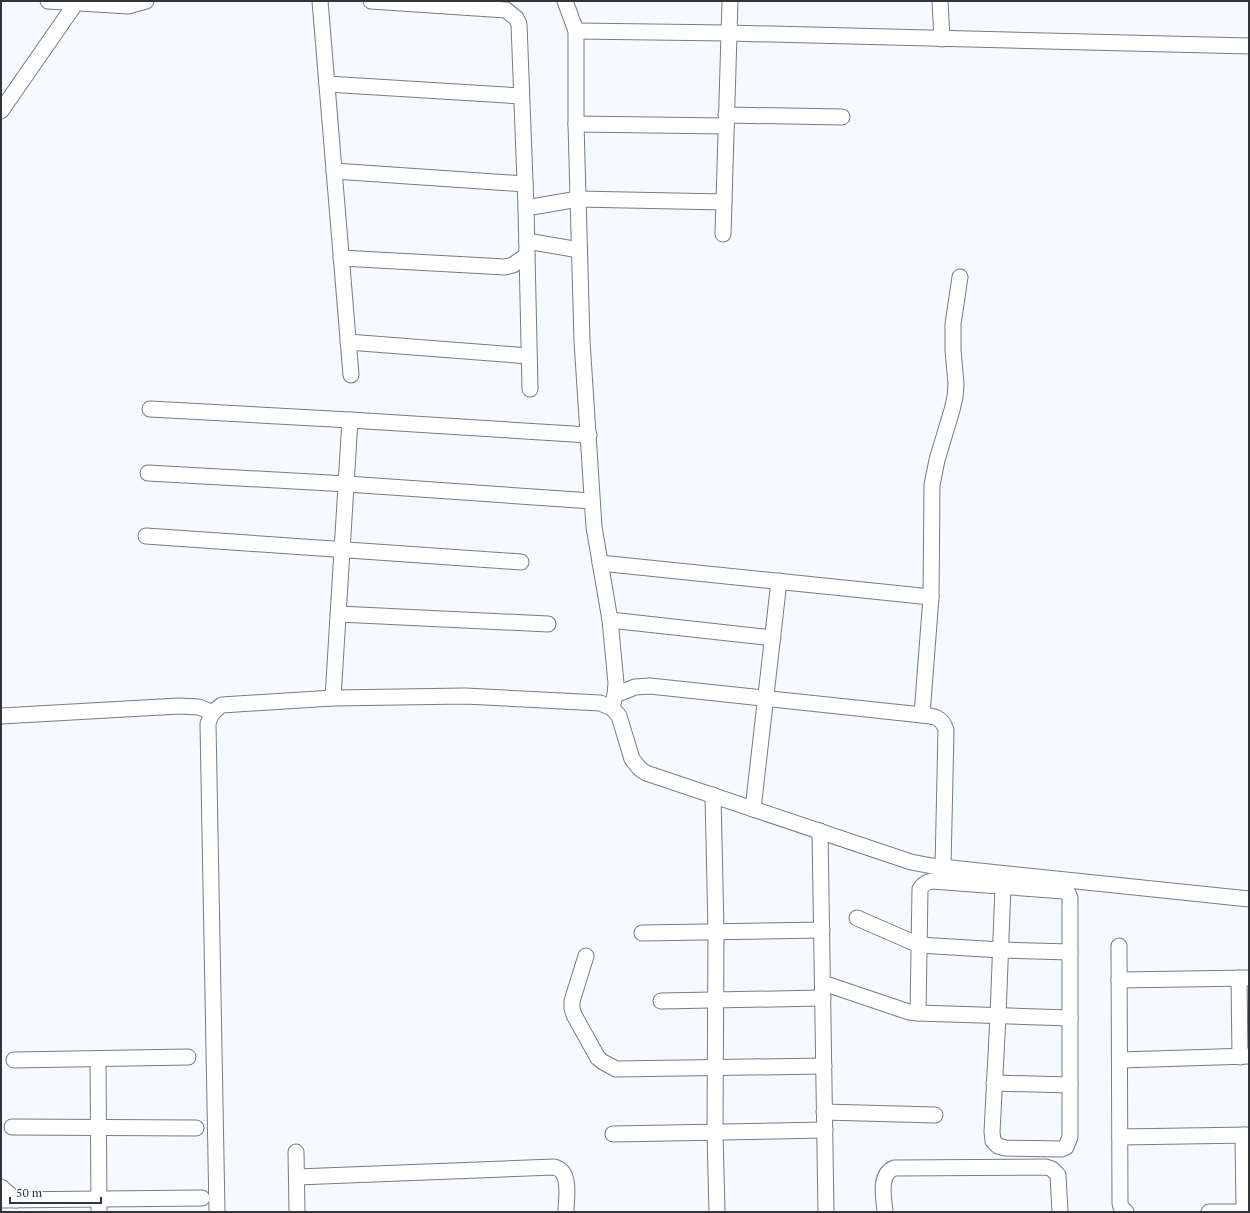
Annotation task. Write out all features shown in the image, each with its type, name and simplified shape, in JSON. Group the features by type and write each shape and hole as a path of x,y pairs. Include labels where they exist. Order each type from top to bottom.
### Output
{"street":[{"path":"48,1 110,3 128,6 146,1"},
{"path":"320,1 351,375"},
{"path":"370,1 506,10 516,18 519,24 526,208 530,389"},
{"path":"565,1 576,31 576,124 582,341 594,527 610,620 616,683 614,702 632,758 640,769 911,862 943,867 1249,899"},
{"path":"723,234 730,1"},
{"path":"940,1 942,39"},
{"path":"1,111 76,3"},
{"path":"576,31 728,33 1249,46"},
{"path":"326,84 522,96"},
{"path":"576,124 842,117"},
{"path":"334,171 525,184"},
{"path":"526,208 578,199 724,202"},
{"path":"341,258 505,267 513,265 527,248"},
{"path":"527,248 579,250"},
{"path":"922,715 931,597 932,485 937,460 955,397 956,384 953,350 953,324 960,277"},
{"path":"348,342 530,356"},
{"path":"150,409 589,435"},
{"path":"332,698 339,614 350,420"},
{"path":"148,473 346,484 592,501"},
{"path":"146,536 521,562"},
{"path":"600,563 931,597"},
{"path":"754,809 779,581"},
{"path":"339,614 548,624"},
{"path":"610,620 773,638"},
{"path":"217,1212 208,724 216,708 222,705 332,698 465,696 600,703 614,702 635,687 650,686 934,716 944,723 946,730 943,867"},
{"path":"1,716 179,706 199,708 213,713"},
{"path":"713,795 716,932 717,1212"},
{"path":"820,831 826,1212"},
{"path":"918,1013 920,889 922,885 932,881 1003,886 1063,891 1068,894 1070,898 1070,1137 1066,1147 1061,1149 1005,1148 998,1146 993,1141 992,1132 1003,886"},
{"path":"857,918 919,944 1001,950 1070,952"},
{"path":"642,933 822,930"},
{"path":"1119,946 1120,1204 1126,1212"},
{"path":"586,956 572,1001 572,1008 574,1015 598,1058 616,1069 824,1066"},
{"path":"1119,980 1244,978 1245,1056 1120,1060"},
{"path":"823,983 909,1012 1070,1018"},
{"path":"661,1001 823,998"},
{"path":"14,1060 188,1058"},
{"path":"98,1059 99,1206"},
{"path":"994,1083 1070,1085"},
{"path":"824,1112 935,1115"},
{"path":"12,1127 196,1128"},
{"path":"613,1134 825,1130"},
{"path":"1120,1137 1246,1135 1244,1212"},
{"path":"296,1152 298,1212"},
{"path":"297,1177 554,1167 562,1171 566,1178 566,1212"},
{"path":"885,1212 884,1179 889,1170 894,1168 1046,1167 1052,1168 1058,1175 1060,1212"},
{"path":"1,1187 16,1200"},
{"path":"1,1200 99,1206 202,1198"},
{"path":"1209,1212 1249,1212"}]}
